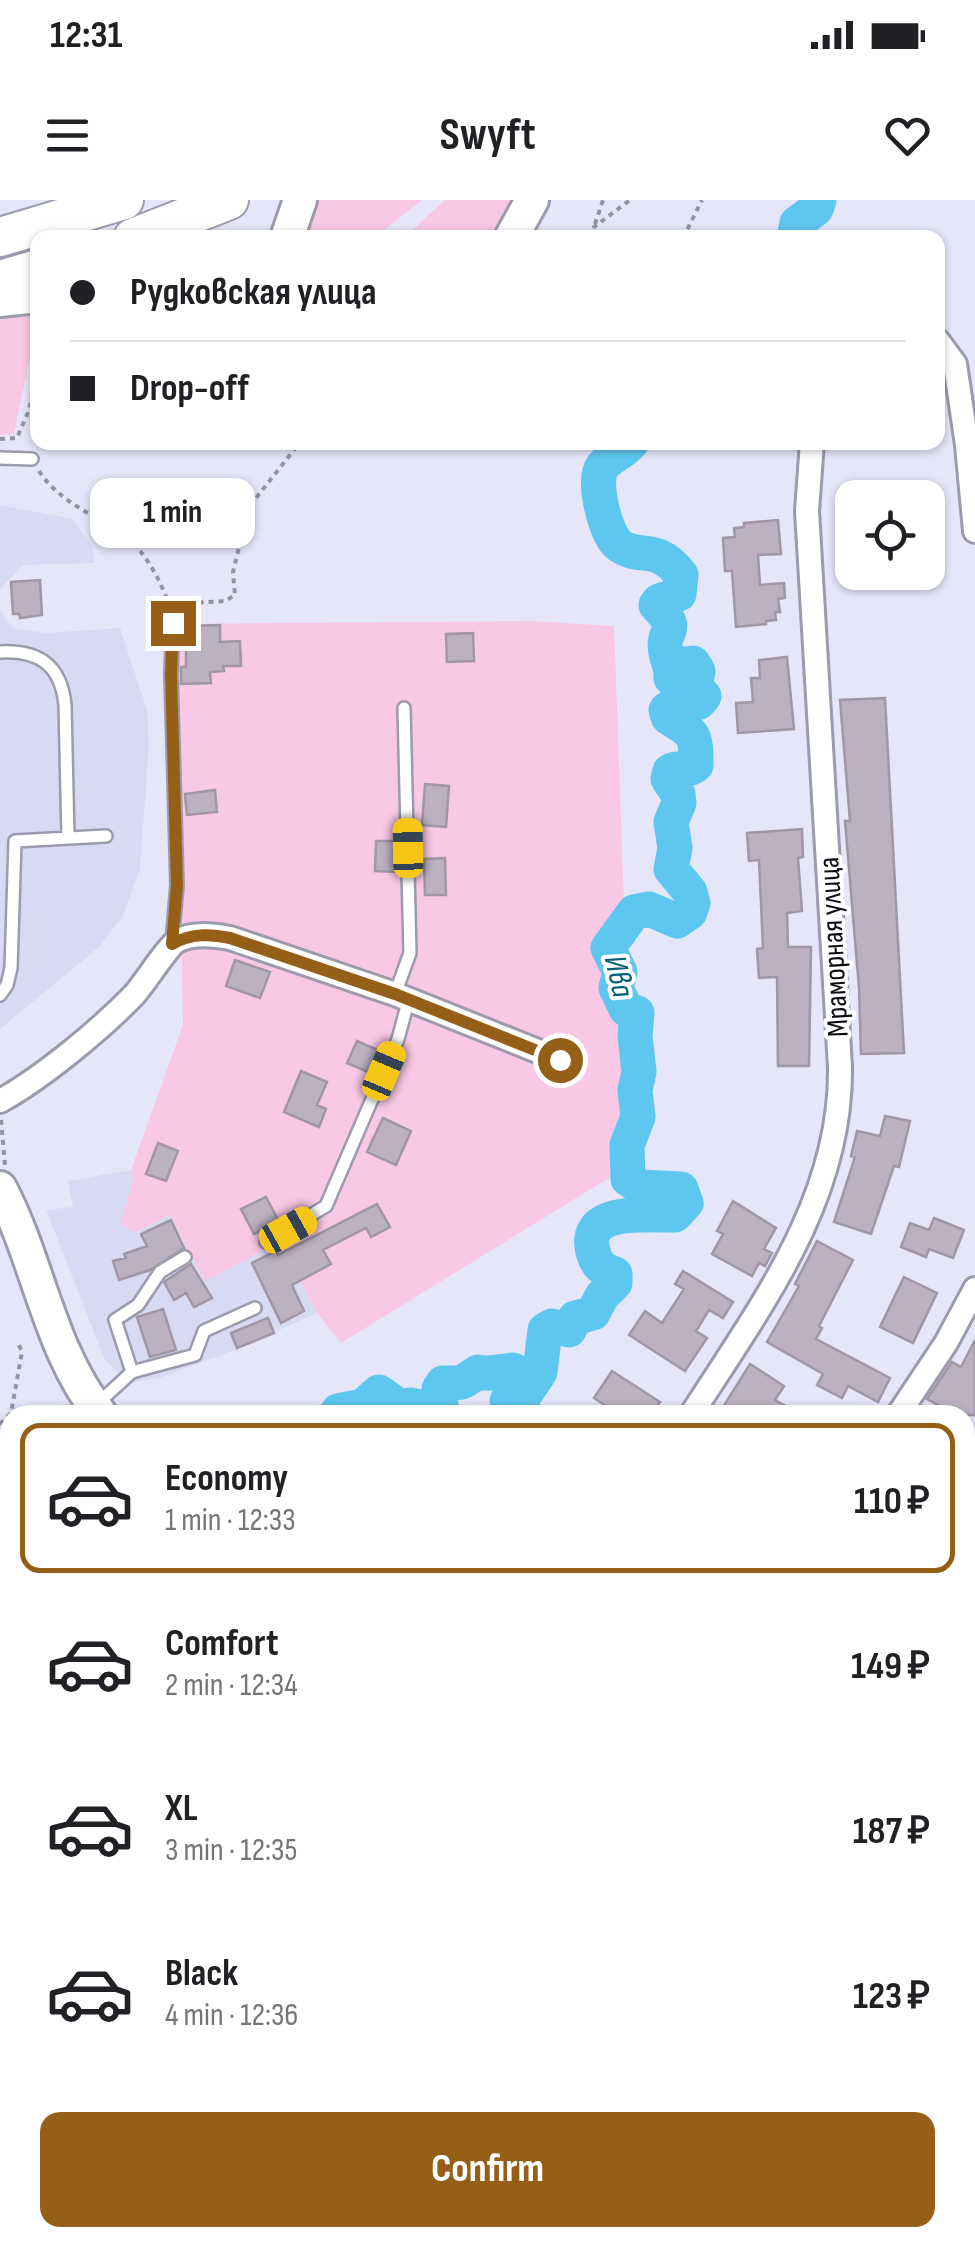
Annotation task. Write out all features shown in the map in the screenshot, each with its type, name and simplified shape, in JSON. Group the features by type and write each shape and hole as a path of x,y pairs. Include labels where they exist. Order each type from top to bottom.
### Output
{"main road":[{"path":"0,237 124,200"},
{"path":"153,230 229,200"},
{"path":"0,280 30,271"}],"street":[{"path":"290,230 300,200"},
{"path":"515,230 532,200"},
{"path":"0,300 30,297"},
{"path":"945,348 955,364 968,445 975,531"},
{"name":"Мраморная улица","path":"697,1405 800,1237 825,1174 838,1123 840,1067 807,511 811,450"},
{"path":"0,1101 120,1009 154,972 172,944 209,934 402,998 560,1060"},
{"path":"4,1191 62,1351 94,1405"},
{"path":"905,1405 975,1290"}],"lane":[{"path":"0,458 32,459"},
{"path":"172,944 177,885 173,623"},
{"path":"0,652 20,651 41,657 52,665 62,684 66,705 68,838"},
{"path":"266,1242 326,1206 398,1039 410,953 404,708"},
{"path":"0,995 7,986 11,968 14,841 106,836"},
{"path":"132,1372 115,1320 138,1305 160,1272 185,1257"},
{"path":"102,1405 132,1372 195,1354 204,1331 255,1308"}],"path":[{"path":"593,230 604,200"},
{"path":"594,227 630,200"},
{"path":"687,230 702,200"},
{"path":"17,438 30,410"},
{"path":"0,439 17,438"},
{"path":"17,438 50,487 128,538 161,581 173,623 192,604 225,601 235,594 233,572 249,507 293,450"},
{"path":"0,1101 4,1191"},
{"path":"12,1405 22,1352 18,1343"}],"shaded area":[{"path":"318,200 422,200 384,230 301,230 307,207"},
{"path":"445,200 514,200 499,230 412,230"},
{"path":"30,306 30,356 14,434 0,435 0,312"},
{"path":"0,505 73,519 92,547 95,563 23,565 0,589"},
{"path":"0,611 13,628 47,633 120,628 147,710 149,744 140,868 123,916 99,947 0,1029"},
{"path":"531,621 614,626 624,902 625,1168 341,1343 317,1313 280,1241 205,1281 170,1215 136,1232 120,1225 134,1178 131,1170 183,1025 177,624"},
{"path":"131,1170 136,1232 170,1215 280,1240 317,1313 232,1351 159,1378 130,1383 105,1360 46,1210 73,1207 68,1181"}],"building":[{"path":"778,520 781,554 758,555 760,585 784,583 785,598 778,599 780,612 775,612 776,620 766,624 736,627 732,571 725,571 723,538 735,537 734,528 744,527 744,523"},
{"path":"40,580 42,615 20,618 13,614 11,582"},
{"path":"220,625 220,642 240,641 241,666 223,666 224,671 210,672 211,683 181,684 181,667 186,667 186,626"},
{"path":"473,633 474,661 447,662 446,634"},
{"path":"787,657 794,729 738,733 736,703 753,702 751,678 760,678 759,660"},
{"path":"885,698 904,1053 861,1054 840,700"},
{"path":"425,784 449,786 446,827 422,825"},
{"path":"215,790 217,812 187,815 185,794"},
{"path":"802,829 803,857 798,858 802,911 787,913 788,947 811,947 809,1066 778,1066 777,977 759,978 757,949 763,948 759,860 749,861 747,833"},
{"path":"376,841 398,841 399,872 375,871"},
{"path":"445,858 446,895 425,895 424,859"},
{"path":"235,960 270,972 260,998 226,986"},
{"path":"357,1041 382,1052 373,1074 347,1063"},
{"path":"301,1071 327,1082 317,1105 326,1109 319,1127 284,1112"},
{"path":"885,1116 910,1121 899,1167 894,1166 871,1234 834,1222 855,1157 851,1156 857,1131 880,1136"},
{"path":"383,1118 411,1131 396,1165 367,1152"},
{"path":"158,1143 178,1151 166,1181 146,1174"},
{"path":"266,1197 279,1222 254,1234 241,1209"},
{"path":"733,1201 776,1228 764,1249 772,1253 765,1266 759,1263 752,1276 712,1254 723,1234 717,1231"},
{"path":"377,1204 390,1227 371,1237 366,1228 323,1250 331,1264 292,1285 304,1311 281,1323 252,1263 276,1251 278,1255"},
{"path":"934,1218 964,1230 953,1258 929,1249 926,1257 901,1247 910,1223 929,1230"},
{"path":"171,1220 184,1248 150,1270 119,1280 113,1261 147,1246 141,1234"},
{"path":"817,1241 853,1260 816,1339 890,1378 878,1402 848,1386 842,1398 817,1385 823,1374 767,1342 799,1286 795,1284"},
{"path":"191,1264 212,1298 194,1307 186,1293 174,1300 164,1282"},
{"path":"683,1271 733,1302 723,1318 709,1310 696,1331 707,1338 685,1371 629,1335 645,1311 662,1323 684,1289 675,1284"},
{"path":"904,1277 937,1293 913,1343 880,1327"},
{"path":"163,1309 176,1350 150,1357 137,1317"},
{"path":"268,1318 274,1333 237,1348 231,1333"},
{"path":"975,1340 975,1405 938,1405 927,1399 952,1362 961,1367"},
{"path":"750,1364 784,1386 775,1400 784,1405 724,1405"},
{"path":"612,1371 660,1402 605,1405 594,1398"}],"waterway":[{"name":"Ива","path":"796,230 797,223 816,209 819,200"},
{"name":"Ива","path":"518,1405 540,1372 545,1330 552,1326 569,1330 575,1318 593,1313 615,1283 615,1274 602,1268 594,1255 592,1239 596,1228 618,1217 675,1215 686,1203 681,1189 640,1187 628,1179 627,1145 638,1117 637,1013 626,1009 616,988 620,972 608,948 634,912 649,909 677,921 690,912 690,892 671,869 675,848 671,822 679,803 668,779 670,771 696,765 695,746 692,735 668,717 666,710 673,705 699,702 704,696 695,687 698,671 693,663 685,664 678,677 671,678 665,645 669,621 656,605 679,594 681,575 657,555 620,546 602,509 599,474 609,460 624,450"},
{"name":"Ива","path":"440,1405 439,1389 443,1383 462,1382 478,1372 513,1370 518,1382 507,1401 510,1405"},
{"name":"Ива","path":"364,1405 379,1392 397,1405"},
{"name":"Ива","path":"510,1405 518,1405"}],"route":[{"path":"173,623 177,885 172,944 209,934 230,938 395,994 560,1060"}]}
